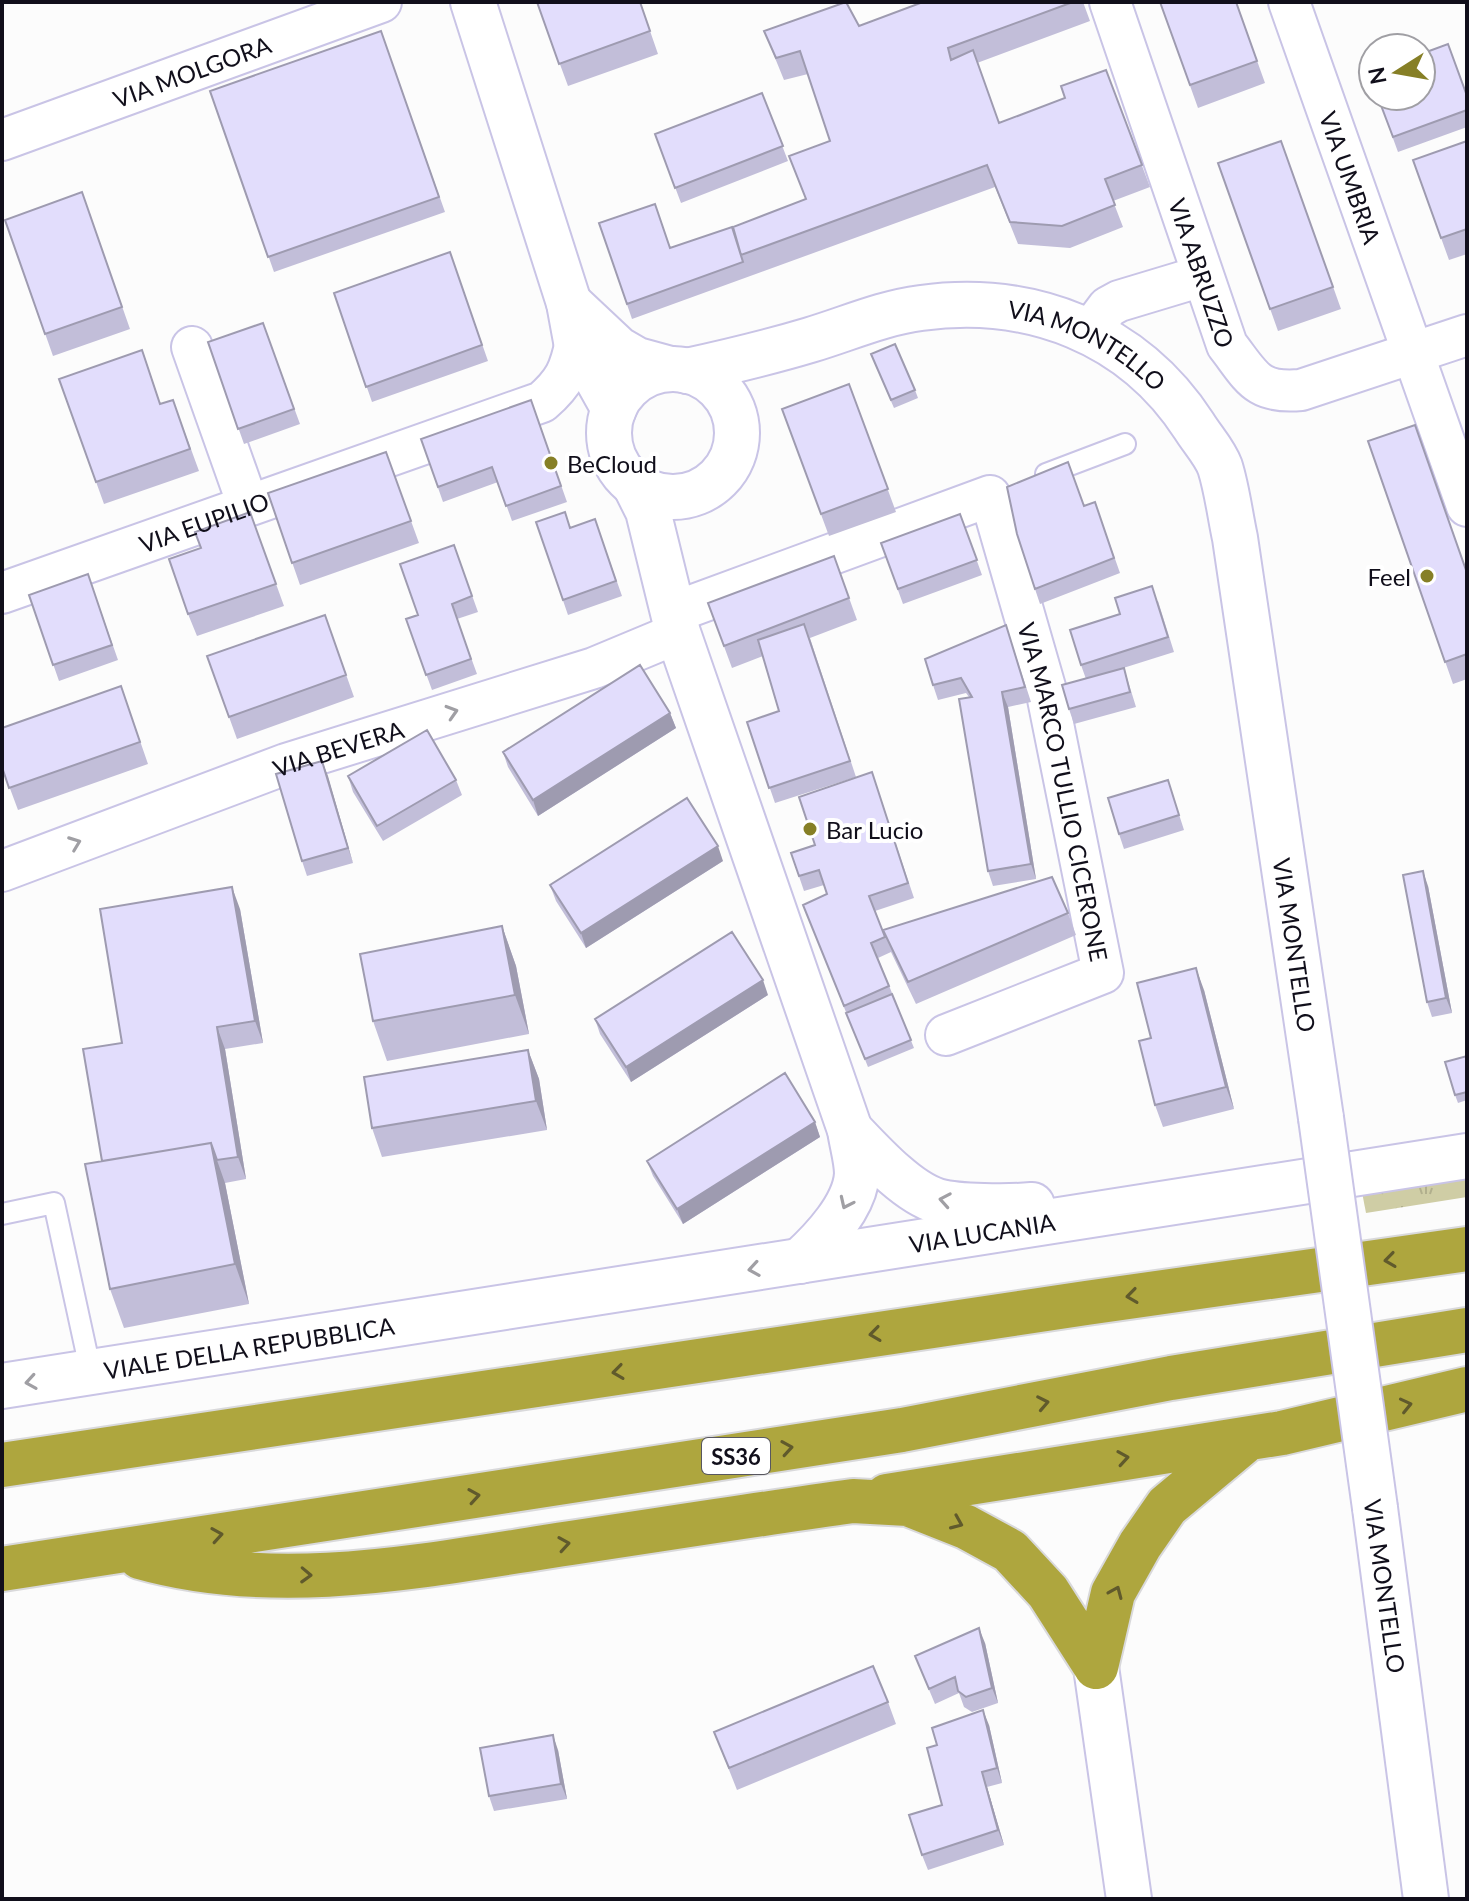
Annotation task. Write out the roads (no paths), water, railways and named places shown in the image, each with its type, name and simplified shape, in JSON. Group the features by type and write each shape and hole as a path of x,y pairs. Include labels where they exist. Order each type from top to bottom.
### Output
{"highway":[{"path":"2,1465 1467,1249"},
{"name":"SS36","path":"2,1569 902,1430 1171,1378 1467,1330"},
{"path":"118,1551 176,1567 230,1572 330,1575 418,1567 1248,1439 1467,1389"},
{"path":"1096,1667 1113,1593 1140,1545 1167,1506 1248,1439"},
{"path":"853,1501 908,1504 966,1527 1010,1551 1048,1592 1096,1667"}],"street":[{"name":"VIA MOLGORA","path":"2,140 381,2"},
{"name":"VIA ABRUZZO","path":"1110,2 1227,345 1258,384 1280,392 1301,390 1467,335"},
{"name":"VIA UMBRIA","path":"1289,2 1467,506"},
{"path":"479,4 573,322 614,409"},
{"path":"1090,331 1108,307 1119,301 1202,276"},
{"name":"VIA MONTELLO","path":"678,370 810,340 867,320 920,308 980,305 1028,310 1090,331 1154,377 1182,408 1219,465 1235,538 1321,1118 1426,1899"},
{"path":"573,322 637,360 705,377 724,395 732,408 737,428 734,452 724,473 711,484 692,494 668,497 635,485"},
{"name":"VIA EUPILIO","path":"2,593 542,402 555,391 569,371 573,322"},
{"name":"VIA MONTELLO","path":"737,428 757,389 810,340"},
{"path":"192,347 248,505"},
{"path":"678,370 641,378 630,386 614,409 610,427 613,451 618,465 635,485 648,511 672,609 850,1130 857,1174 848,1202 826,1237 800,1261"},
{"name":"VIA EUPILIO","path":"542,402 614,409"},
{"name":"VIA MARCO TULLIO CICERONE","path":"672,609 996,493 1047,694 1103,973 946,1035"},
{"path":"672,609 677,531 692,494"},
{"name":"VIA BEVERA","path":"2,871 286,764 594,668 672,609"},
{"path":"850,1130 896,1177 937,1201 1009,1207 1246,1192"},
{"path":"1415,1164 1467,1150"},
{"name":"VIA LUCANIA","path":"495,1310 1467,1156"},
{"name":"VIALE DELLA REPUBBLICA","path":"2,1386 495,1310"},
{"path":"1096,1667 1129,1899"}],"lane":[{"path":"1030,480 1125,444"},
{"path":"2,1214 54,1203 91,1373"}],"place":[{"name":"BeCloud","path":"551,463"},
{"name":"Feel","path":"1427,576"},
{"name":"Bar Lucio","path":"810,829"}]}
